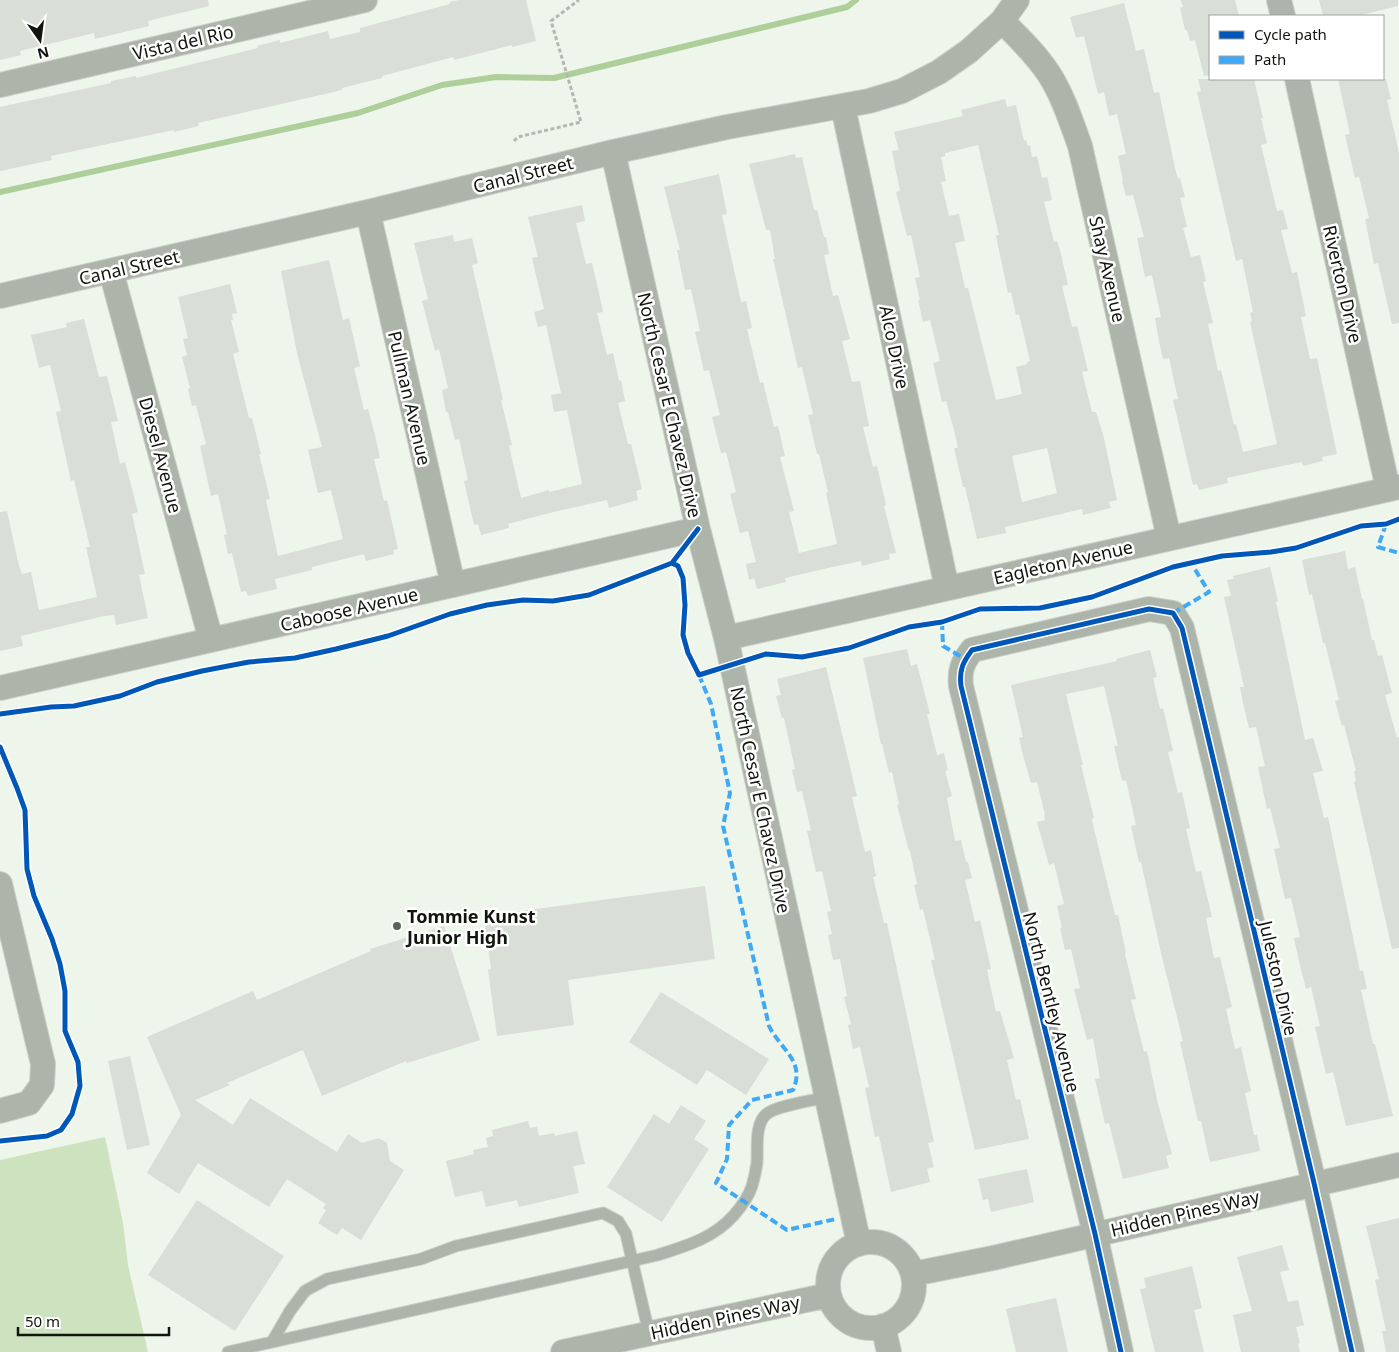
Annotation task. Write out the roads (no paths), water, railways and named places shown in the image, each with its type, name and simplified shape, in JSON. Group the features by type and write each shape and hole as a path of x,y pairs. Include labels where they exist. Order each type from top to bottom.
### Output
{"street":[{"name":"Vista del Rio","path":"0,85 365,0"},
{"name":"Canal Street","path":"0,296 368,212 613,152 726,127 869,101 902,91 939,72 969,51 1002,21 1017,0"},
{"path":"1279,0 1283,15"},
{"name":"Shay Avenue","path":"1002,21 1024,42 1049,74 1066,106 1080,146 1169,538"},
{"name":"Riverton Drive","path":"1297,80 1394,488"},
{"name":"Alco Drive","path":"843,106 947,588"},
{"name":"North Cesar E Chavez Drive","path":"613,152 698,529 726,638 859,1244"},
{"name":"Pullman Avenue","path":"368,212 453,585"},
{"name":"Diesel Avenue","path":"111,271 211,640"},
{"name":"Eagleton Avenue","path":"726,638 1394,488"},
{"name":"Caboose Avenue","path":"0,688 698,529"},
{"name":"North Bentley Avenue","path":"1121,1352 1095,1234 961,686 960,674 965,659 972,650 1150,609 1173,613"},
{"name":"Juleston Drive","path":"1173,613 1182,628 1352,1352"},
{"path":"0,884 43,1064 42,1086 29,1103 0,1111"},
{"name":"Hidden Pines Way","path":"913,1274 1399,1165"},
{"path":"870,1242 882,1243 892,1248 902,1254 913,1274 914,1287 911,1300 904,1312 895,1320 883,1326 869,1328 856,1325 844,1318 834,1307 829,1295 828,1282 831,1269 847,1249 859,1244 870,1242"},
{"name":"Hidden Pines Way","path":"563,1352 648,1339 829,1295"},
{"path":"883,1326 889,1352"}],"lane":[{"path":"228,1352 658,1255 694,1244 720,1228 735,1214 752,1187 757,1165 758,1140 762,1119 768,1113 781,1108 827,1097"},
{"path":"272,1342 305,1292 327,1279 421,1259 465,1244 603,1213 618,1220 624,1228 648,1339"}],"waterway":[{"path":"0,192 358,113 442,85 496,77 554,78 847,7 856,0"}],"place":[{"name":"Tommie Kunst Junior High","path":"397,926"}]}
